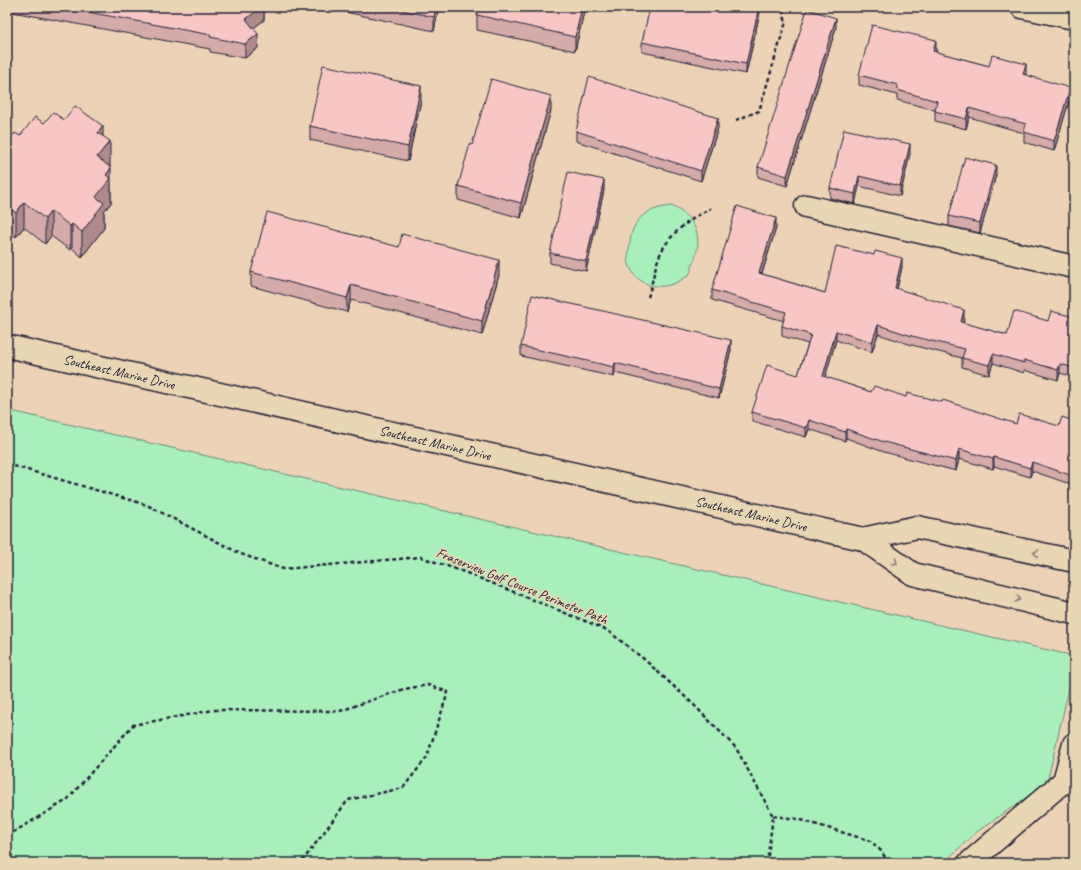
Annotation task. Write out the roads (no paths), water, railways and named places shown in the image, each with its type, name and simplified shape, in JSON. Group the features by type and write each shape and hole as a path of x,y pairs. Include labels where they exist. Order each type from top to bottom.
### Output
{"main road":[{"path":"1022,7 1074,18"},
{"path":"806,206 1074,267"},
{"name":"Southeast Marine Drive","path":"7,346 864,539 913,574 1074,613"},
{"name":"Southeast Marine Drive","path":"864,539 917,528 1074,561"},
{"path":"969,863 1069,782 1074,744"}]}
